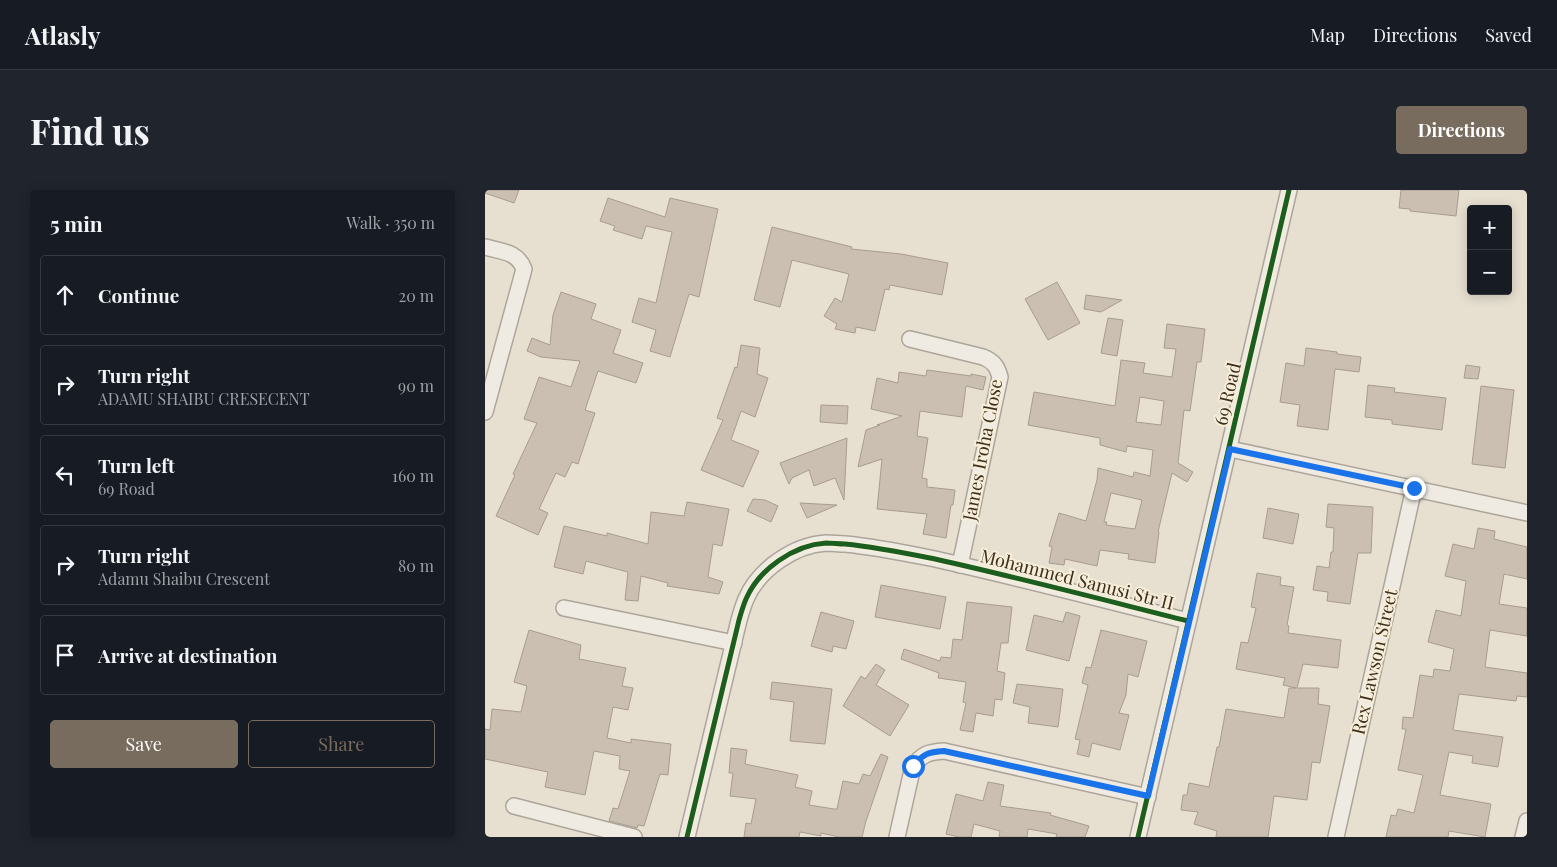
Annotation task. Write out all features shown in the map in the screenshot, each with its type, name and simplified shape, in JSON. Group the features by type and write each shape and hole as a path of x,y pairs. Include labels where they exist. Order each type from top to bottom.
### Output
{"street":[{"name":"69 Road","path":"1138,837 1289,190"},
{"path":"485,247 512,254 520,260 524,269 485,412"},
{"name":"James Iroha Close","path":"910,339 992,360 998,368 1000,377 960,565"},
{"path":"1230,449 1527,513"},
{"name":"Rex Lawson Street","path":"1337,837 1414,488"},
{"name":"Mohammed Sanusi Str II","path":"687,837 746,598 754,585 777,562 793,552 826,543 892,550 1188,621"},
{"path":"564,608 734,643"},
{"path":"897,837 913,766 921,757 931,752 944,751 1148,796"},
{"path":"514,806 634,837"},
{"path":"1523,837 1527,821"}],"building":[{"path":"485,190 519,190 514,203 485,193"},
{"path":"1401,190 1459,190 1456,216 1399,208"},
{"path":"608,198 665,217 670,198 718,209 699,297 689,294 670,357 650,351 656,330 632,322 639,298 656,303 672,232 646,226 642,239 613,230 615,226 600,221"},
{"path":"772,227 852,247 851,249 901,254 948,263 942,295 890,285 889,290 885,289 875,331 856,327 855,333 835,329 837,324 824,316 835,298 842,302 849,274 792,260 780,307 754,300"},
{"path":"1057,282 1080,323 1048,340 1025,299"},
{"path":"561,292 596,304 591,319 621,330 613,353 643,363 636,383 598,371 585,410 595,413 578,464 572,462 565,477 556,473 539,509 548,513 538,535 496,516 537,423 524,419 539,377 571,387 580,361 541,357 527,351 532,338 550,345 553,315"},
{"path":"1086,295 1122,300 1101,312 1084,309"},
{"path":"1108,318 1123,320 1117,356 1101,353"},
{"path":"1167,324 1205,329 1201,362 1197,362 1190,411 1184,410 1178,463 1193,472 1187,482 1172,473 1158,532 1155,563 1128,559 1129,554 1100,550 1097,566 1065,559 1064,565 1049,563 1052,547 1049,546 1059,513 1086,521 1097,480 1098,468 1133,477 1134,472 1150,476 1153,450 1127,446 1126,452 1100,445 1100,438 1028,425 1034,392 1115,406 1121,360 1145,363 1143,373 1172,377 1176,349 1164,348","holes":["1140,397 1164,401 1161,425 1136,422","1111,493 1142,500 1135,529 1106,525 1107,522 1104,522"]},
{"path":"741,345 760,348 757,374 768,378 755,417 741,411 731,440 759,451 743,487 701,470 723,420 717,418 735,367 737,368"},
{"path":"1306,348 1361,357 1359,372 1335,369 1328,430 1297,426 1300,405 1280,402 1286,363 1304,366"},
{"path":"1466,365 1480,367 1478,379 1464,378"},
{"path":"927,370 986,377 983,390 966,386 962,417 920,411 917,436 928,438 922,478 927,479 927,487 955,490 946,538 923,534 927,514 877,509 882,459 858,467 866,430 902,416 871,409 877,378 898,383 899,372 926,376"},
{"path":"1368,385 1395,388 1394,392 1446,398 1442,430 1392,424 1392,420 1365,417"},
{"path":"1481,386 1514,390 1505,468 1472,464"},
{"path":"821,405 848,406 847,424 820,422"},
{"path":"847,438 844,500 835,478 814,486 809,470 792,478 789,484 780,463"},
{"path":"753,499 765,500 778,506 771,522 747,511"},
{"path":"687,502 729,509 722,546 713,544 708,577 723,582 719,594 667,586 668,583 641,576 638,601 625,600 628,572 586,561 583,574 554,567 564,526 607,536 607,533 648,544 651,512 684,516"},
{"path":"800,503 837,505 807,518"},
{"path":"1328,504 1373,507 1371,553 1358,553 1350,604 1327,601 1328,592 1313,590 1317,566 1329,568 1331,552 1333,552 1334,528 1326,527"},
{"path":"1268,508 1299,514 1293,544 1263,538"},
{"path":"1478,528 1495,531 1494,539 1527,547 1527,579 1504,574 1499,604 1527,608 1527,636 1490,630 1485,667 1527,673 1527,697 1517,696 1516,701 1459,694 1453,730 1503,737 1498,767 1472,763 1473,756 1449,752 1440,795 1491,804 1485,837 1449,831 1448,837 1386,837 1391,815 1396,816 1398,809 1414,813 1423,775 1398,770 1406,729 1402,729 1403,717 1413,718 1420,675 1433,677 1434,669 1450,671 1454,649 1428,642 1436,610 1461,616 1466,581 1445,576 1453,544 1474,549"},
{"path":"1257,573 1281,577 1280,585 1294,587 1287,625 1289,626 1288,633 1341,640 1338,668 1303,664 1297,688 1319,688 1318,704 1330,706 1320,763 1312,762 1307,800 1274,796 1268,837 1216,837 1217,831 1194,824 1198,812 1181,810 1183,795 1187,795 1189,783 1209,787 1226,709 1284,718 1289,688 1296,688 1283,685 1285,678 1236,669 1241,642 1248,643 1256,608 1251,607"},
{"path":"881,585 946,597 940,629 875,617"},
{"path":"967,602 1012,607 1008,643 1001,643 997,671 1005,673 1002,700 995,699 993,716 976,713 973,732 960,730 966,703 963,702 966,682 938,678 939,673 901,659 904,649 940,661 941,657 951,658 953,639 962,640"},
{"path":"821,612 854,621 846,649 833,646 832,652 811,646"},
{"path":"1066,612 1080,616 1069,661 1026,650 1034,615 1063,622"},
{"path":"529,630 581,645 579,659 626,668 622,686 633,688 628,710 613,707 607,738 631,743 631,739 671,744 668,775 660,774 644,826 638,825 637,828 609,821 613,808 618,809 630,771 619,769 620,756 594,751 585,795 545,787 548,772 485,759 485,729 490,730 492,709 521,712 527,686 514,682"},
{"path":"1101,630 1147,641 1138,677 1128,674 1126,695 1119,713 1129,715 1120,750 1092,743 1089,757 1077,754 1080,740 1075,739 1088,685 1082,683 1086,667 1091,668"},
{"path":"876,664 885,670 876,685 909,705 890,736 843,706 861,676 865,679"},
{"path":"772,682 832,689 825,744 790,741 794,702 770,699"},
{"path":"1017,684 1063,689 1058,727 1028,723 1030,707 1013,703"},
{"path":"731,748 747,750 745,764 798,775 795,787 812,791 809,805 834,809 837,809 843,781 859,784 863,774 870,776 881,754 888,757 862,837 839,837 821,833 821,836 800,832 799,837 744,837 746,823 751,824 756,799 730,796 733,773 729,773"},
{"path":"988,782 1004,785 1000,806 1051,813 1050,815 1089,826 1085,837 1056,837 1057,834 1028,829 1027,837 999,837 1000,831 974,824 971,837 946,834 956,794 983,801"}],"cycle path":[{"path":"1138,837 1289,190"},
{"path":"687,837 739,620 745,602 759,578 779,561 802,548 828,543 857,545 902,552 1188,621"}],"route":[{"path":"913,766 921,757 931,752 944,751 1148,796 1230,449 1414,488"}]}
